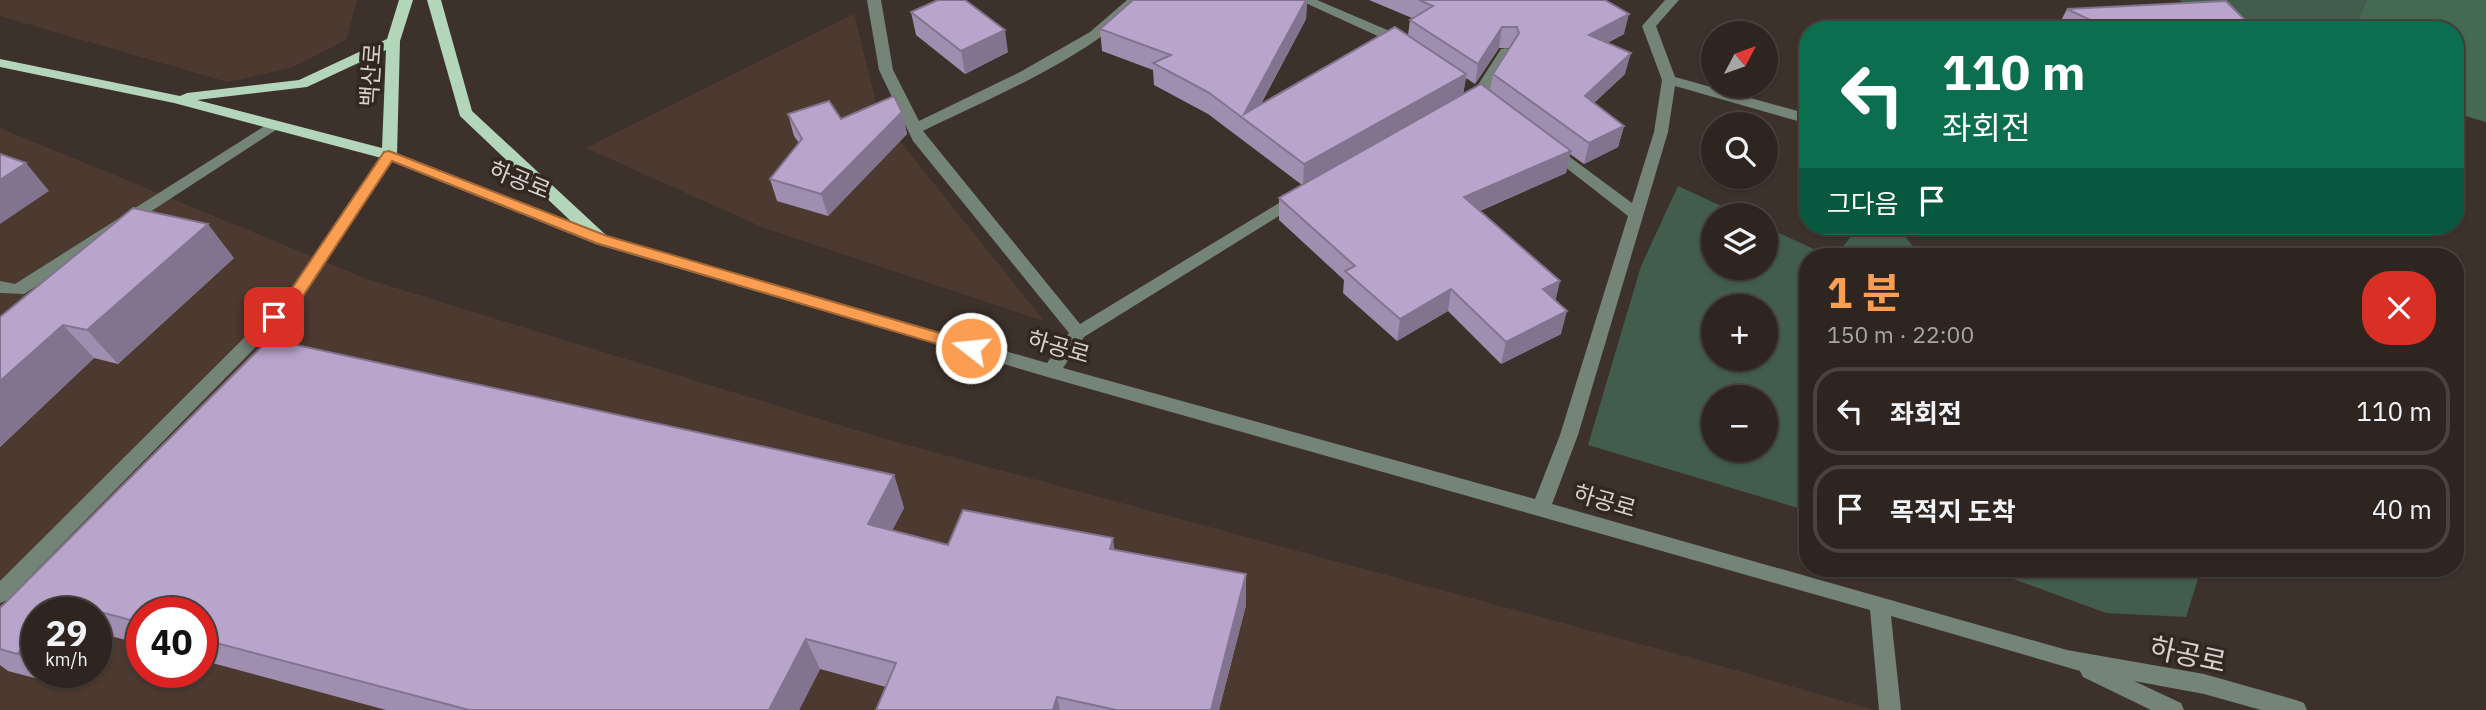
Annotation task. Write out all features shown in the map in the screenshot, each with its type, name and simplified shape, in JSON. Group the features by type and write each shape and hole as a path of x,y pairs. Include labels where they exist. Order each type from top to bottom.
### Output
{"main road":[{"name":"백산로","path":"389,155 393,41 406,0"},
{"path":"434,0 465,113 601,240"},
{"path":"175,99 302,84 393,41"},
{"name":"하공로","path":"0,63 175,99 389,155"}],"street":[{"path":"874,0 886,70 921,141 1078,333"},
{"path":"915,129 1026,75 1095,35 1135,0"},
{"path":"1306,0 1387,35 1409,51"},
{"path":"1541,509 1569,435 1661,132 1669,80 1648,26 1672,0"},
{"path":"1453,110 1476,96 1506,52"},
{"path":"1669,80 1799,116"},
{"path":"0,287 18,290 274,125"},
{"path":"1538,139 1636,214"},
{"name":"하공로","path":"389,155 601,240 1051,371 2067,659 2204,684 2296,710"},
{"path":"0,594 294,298 389,155"},
{"path":"1051,371 1078,333 1310,192"},
{"path":"1880,604 1890,710"},
{"name":"하공로","path":"2067,659 2173,710"}],"shaded area":[{"path":"0,0 357,0 346,40 291,68 227,82 0,16"},
{"path":"854,14 879,115 1044,321 762,227 586,148"},
{"path":"0,128 367,279 875,436 1874,710 0,710"}],"green space":[{"path":"2179,0 2367,0 2357,21 2215,21"},
{"path":"2367,0 2486,0 2486,122 2464,116 2464,21 2357,21"},
{"path":"1678,186 1715,203 1701,203 1701,280 1778,280 1778,233 1812,248 1799,248 1799,508 1588,445 1641,266"},
{"path":"1852,235 1904,235 1914,248 1842,248"},
{"path":"2008,577 2198,577 2186,617 2106,613"}],"building":[{"path":"938,0 965,0 1005,30 961,51 911,12"},
{"path":"1133,0 1306,0 1244,114 1395,27 1466,74 1304,164 1208,92 1153,63 1171,55 1100,29"},
{"path":"1419,0 1605,0 1629,14 1589,35 1631,53 1585,96 1624,126 1589,143 1493,74 1519,33 1517,27 1502,27 1478,64 1410,20 1433,6"},
{"path":"2226,1 2246,21 2092,21 2067,9"},
{"path":"1481,84 1571,151 1464,197 1560,281 1543,289 1567,311 1506,342 1451,289 1400,319 1345,271 1355,266 1279,198"},
{"path":"894,96 902,112 821,194 770,179 802,139 788,114 829,101 841,119"},
{"path":"0,154 26,163 0,180"},
{"path":"133,208 208,224 87,330 63,325 0,381 0,317"},
{"path":"269,339 894,475 868,524 948,545 963,510 1113,538 1110,549 1246,574 1211,710 1116,710 1057,697 1053,710 876,710 896,663 806,639 769,710 469,710 217,643 217,597 126,597 126,619 112,615 112,597 21,597 21,650 17,654 0,649 0,608"}],"route":[{"path":"274,317 294,298 389,155 601,240 971,348"}]}
